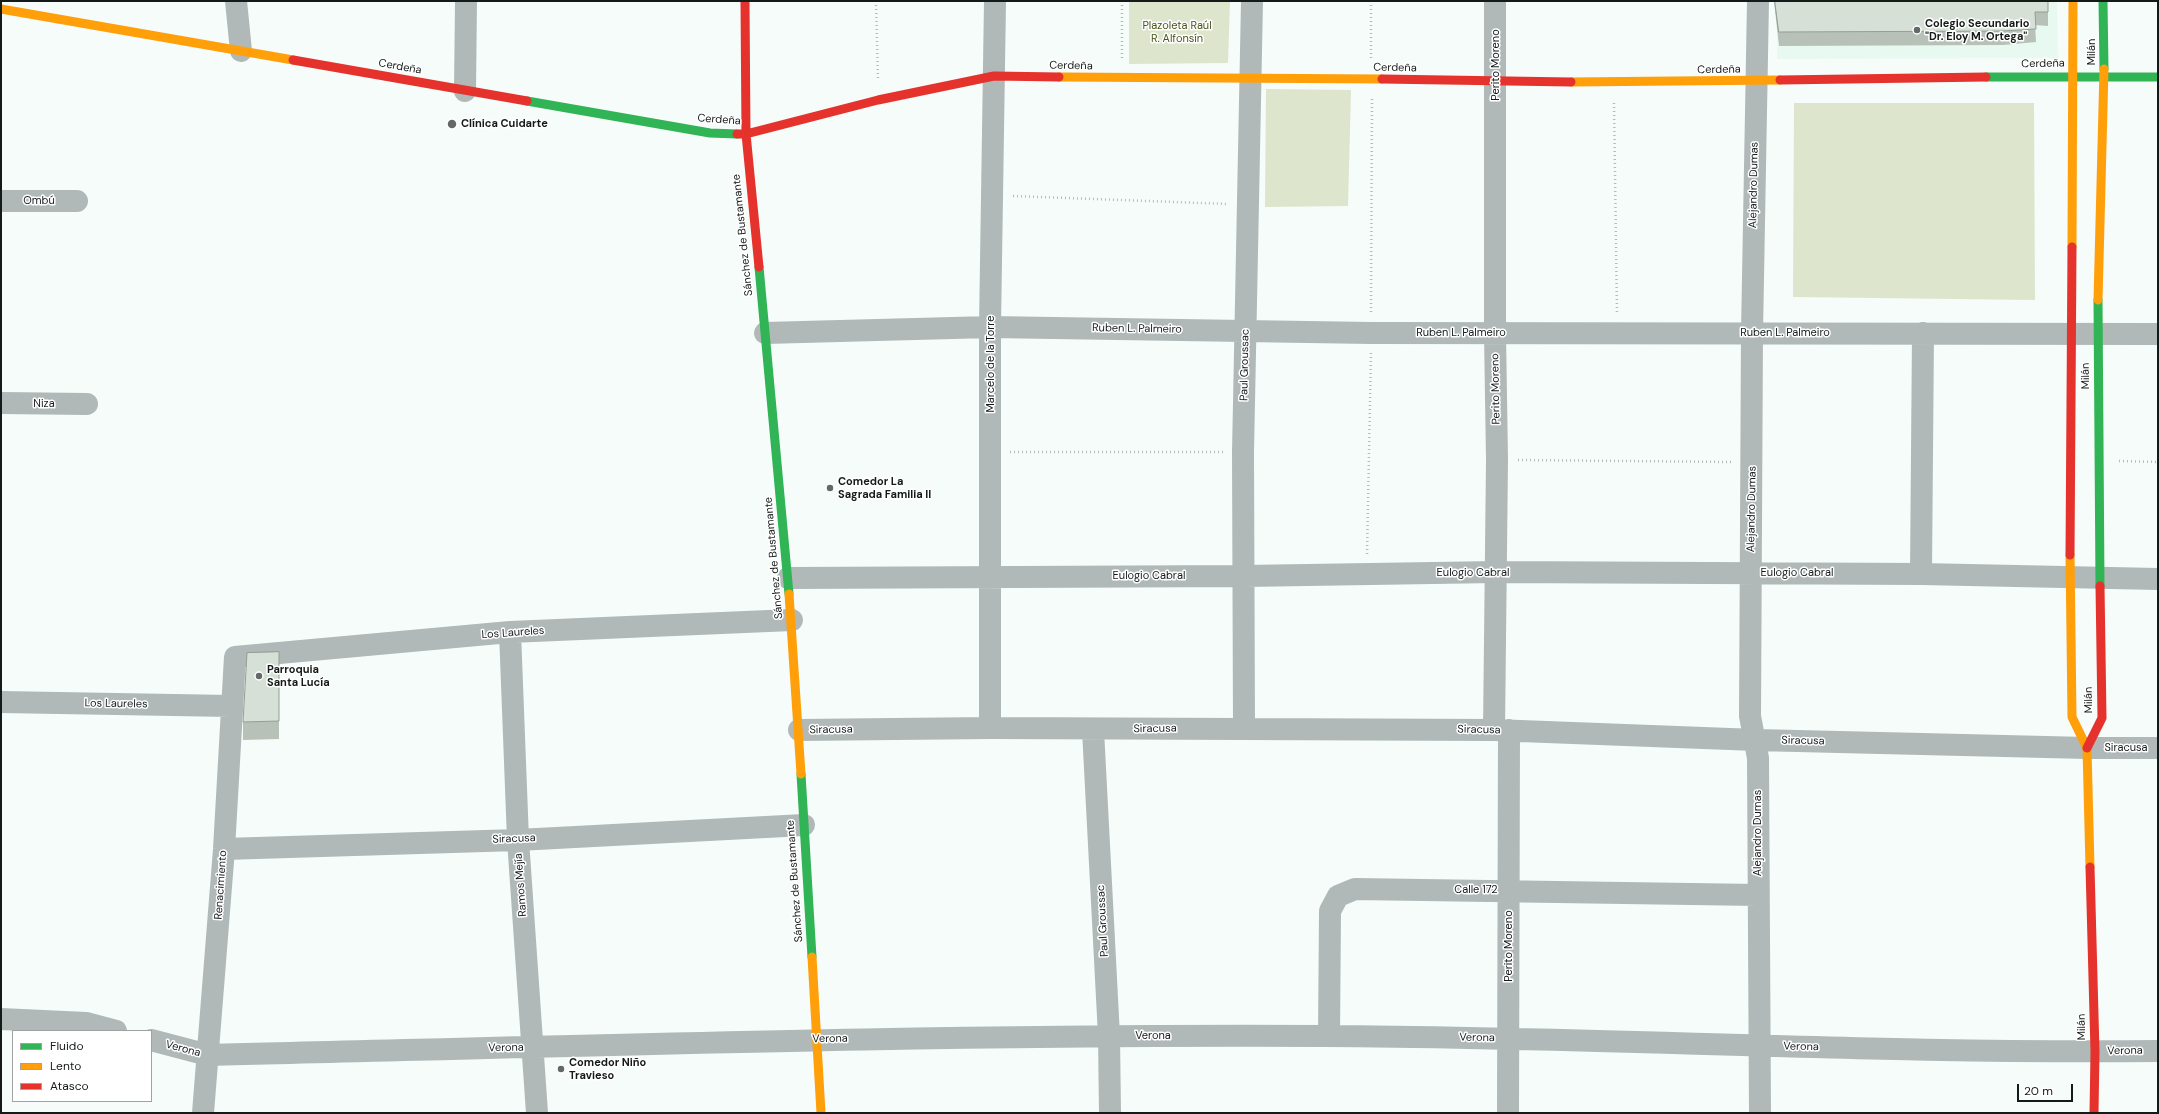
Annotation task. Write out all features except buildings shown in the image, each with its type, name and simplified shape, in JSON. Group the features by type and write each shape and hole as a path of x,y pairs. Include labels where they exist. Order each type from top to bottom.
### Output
{"street":[{"path":"236,1 241,51"},
{"path":"465,91 466,1"},
{"name":"Sánchez de Bustamante","path":"745,1 746,134 792,620 818,1039 821,1113"},
{"name":"Marcelo de la Torre","path":"990,728 990,327 995,1"},
{"name":"Paul Groussac","path":"1244,728 1243,452 1252,77 1252,1"},
{"name":"Perito Moreno","path":"1495,1 1496,572 1509,890 1508,1113"},
{"name":"Alejandro Dumas","path":"1758,1 1755,82 1752,333 1750,716 1756,740 1758,758 1758,1046 1760,1113"},
{"name":"Milán","path":"2073,1 2070,576 2072,716 2087,748 2095,1052 2094,1113"},
{"name":"Milán","path":"2087,748 2102,718 2097,334 2104,77 2103,1"},
{"name":"Cerdeña","path":"1,9 710,133 746,134 878,100 994,76 1122,78 1252,77 1614,83 2073,76 2158,77"},
{"name":"Ombú","path":"1,200 77,201"},
{"name":"Ruben L. Palmeiro","path":"765,333 990,327 1371,333 1617,332 2158,334"},
{"path":"1921,574 1923,333"},
{"name":"Niza","path":"1,403 87,404"},
{"name":"Eulogio Cabral","path":"788,578 1244,576 1496,572 1921,574 2158,579"},
{"name":"Los Laureles","path":"235,656 510,632 792,620"},
{"name":"Ramos Mejía","path":"510,632 518,840 534,1047 537,1113"},
{"name":"Renacimiento","path":"203,1113 224,848 235,656"},
{"name":"Los Laureles","path":"1,702 231,706"},
{"name":"Siracusa","path":"799,730 990,728 1093,730 1244,728 1502,730 1756,740 2087,748 2158,748"},
{"name":"Paul Groussac","path":"1093,730 1109,1036 1110,1113"},
{"name":"Siracusa","path":"224,848 518,840 804,825"},
{"name":"Calle 172","path":"1329,1036 1330,911 1338,896 1355,889 1509,890 1758,895"},
{"path":"1,1019 86,1023 112,1030"},
{"name":"Verona","path":"152,1040 208,1055 818,1039 1109,1036 1329,1036 1758,1046 2095,1052 2158,1051"}],"path":[{"path":"876,1 878,100"},
{"path":"1122,1 1122,78"},
{"path":"1366,573 1371,333 1371,1"},
{"path":"1614,83 1617,332"},
{"path":"992,196 1249,204"},
{"path":"991,452 1243,452"},
{"path":"1497,460 1752,462"},
{"path":"2098,461 2158,462"}],"shaded area":[{"name":"Colegio Secundario \"Dr. Eloy M. Ortega\"","path":"1778,1 2057,1 2058,58 1777,59"}],"green space":[{"name":"Plazoleta Raúl R. Alfonsín","path":"1129,1 1230,1 1228,63 1129,64"},
{"path":"1266,89 1351,90 1348,206 1265,207"},
{"path":"1794,103 2034,103 2035,300 1793,297"}],"traffic: fast":[{"path":"2103,1 2104,69"},
{"path":"1986,77 2158,77"},
{"path":"527,101 710,133 737,134"},
{"path":"759,267 789,594"},
{"path":"2098,300 2100,586"},
{"path":"801,774 812,957"}],"traffic: slow":[{"path":"2072,247 2073,1"},
{"path":"1,9 293,60"},
{"path":"2098,300 2104,69"},
{"path":"1059,77 1382,79"},
{"path":"1571,82 1780,80"},
{"path":"2070,555 2072,717 2087,748 2090,867"},
{"path":"789,594 801,774"},
{"path":"812,957 821,1113"}],"traffic: jam":[{"path":"745,1 746,134 759,267"},
{"path":"293,60 527,101"},
{"path":"737,134 746,134 878,100 994,76 1059,77"},
{"path":"1780,80 1986,77"},
{"path":"1382,79 1571,82"},
{"path":"2070,555 2072,247"},
{"path":"2087,748 2102,718 2100,586"},
{"path":"2090,867 2095,1052 2094,1113"}],"place":[{"name":"Colegio Secundario \"Dr. Eloy M. Ortega\"","path":"1917,30"},
{"name":"Clínica Cuidarte","path":"452,124"},
{"name":"Comedor La Sagrada Familia II","path":"830,488"},
{"name":"Parroquia Santa Lucía","path":"259,676"},
{"name":"Comedor Niño Travieso","path":"561,1069"}]}
